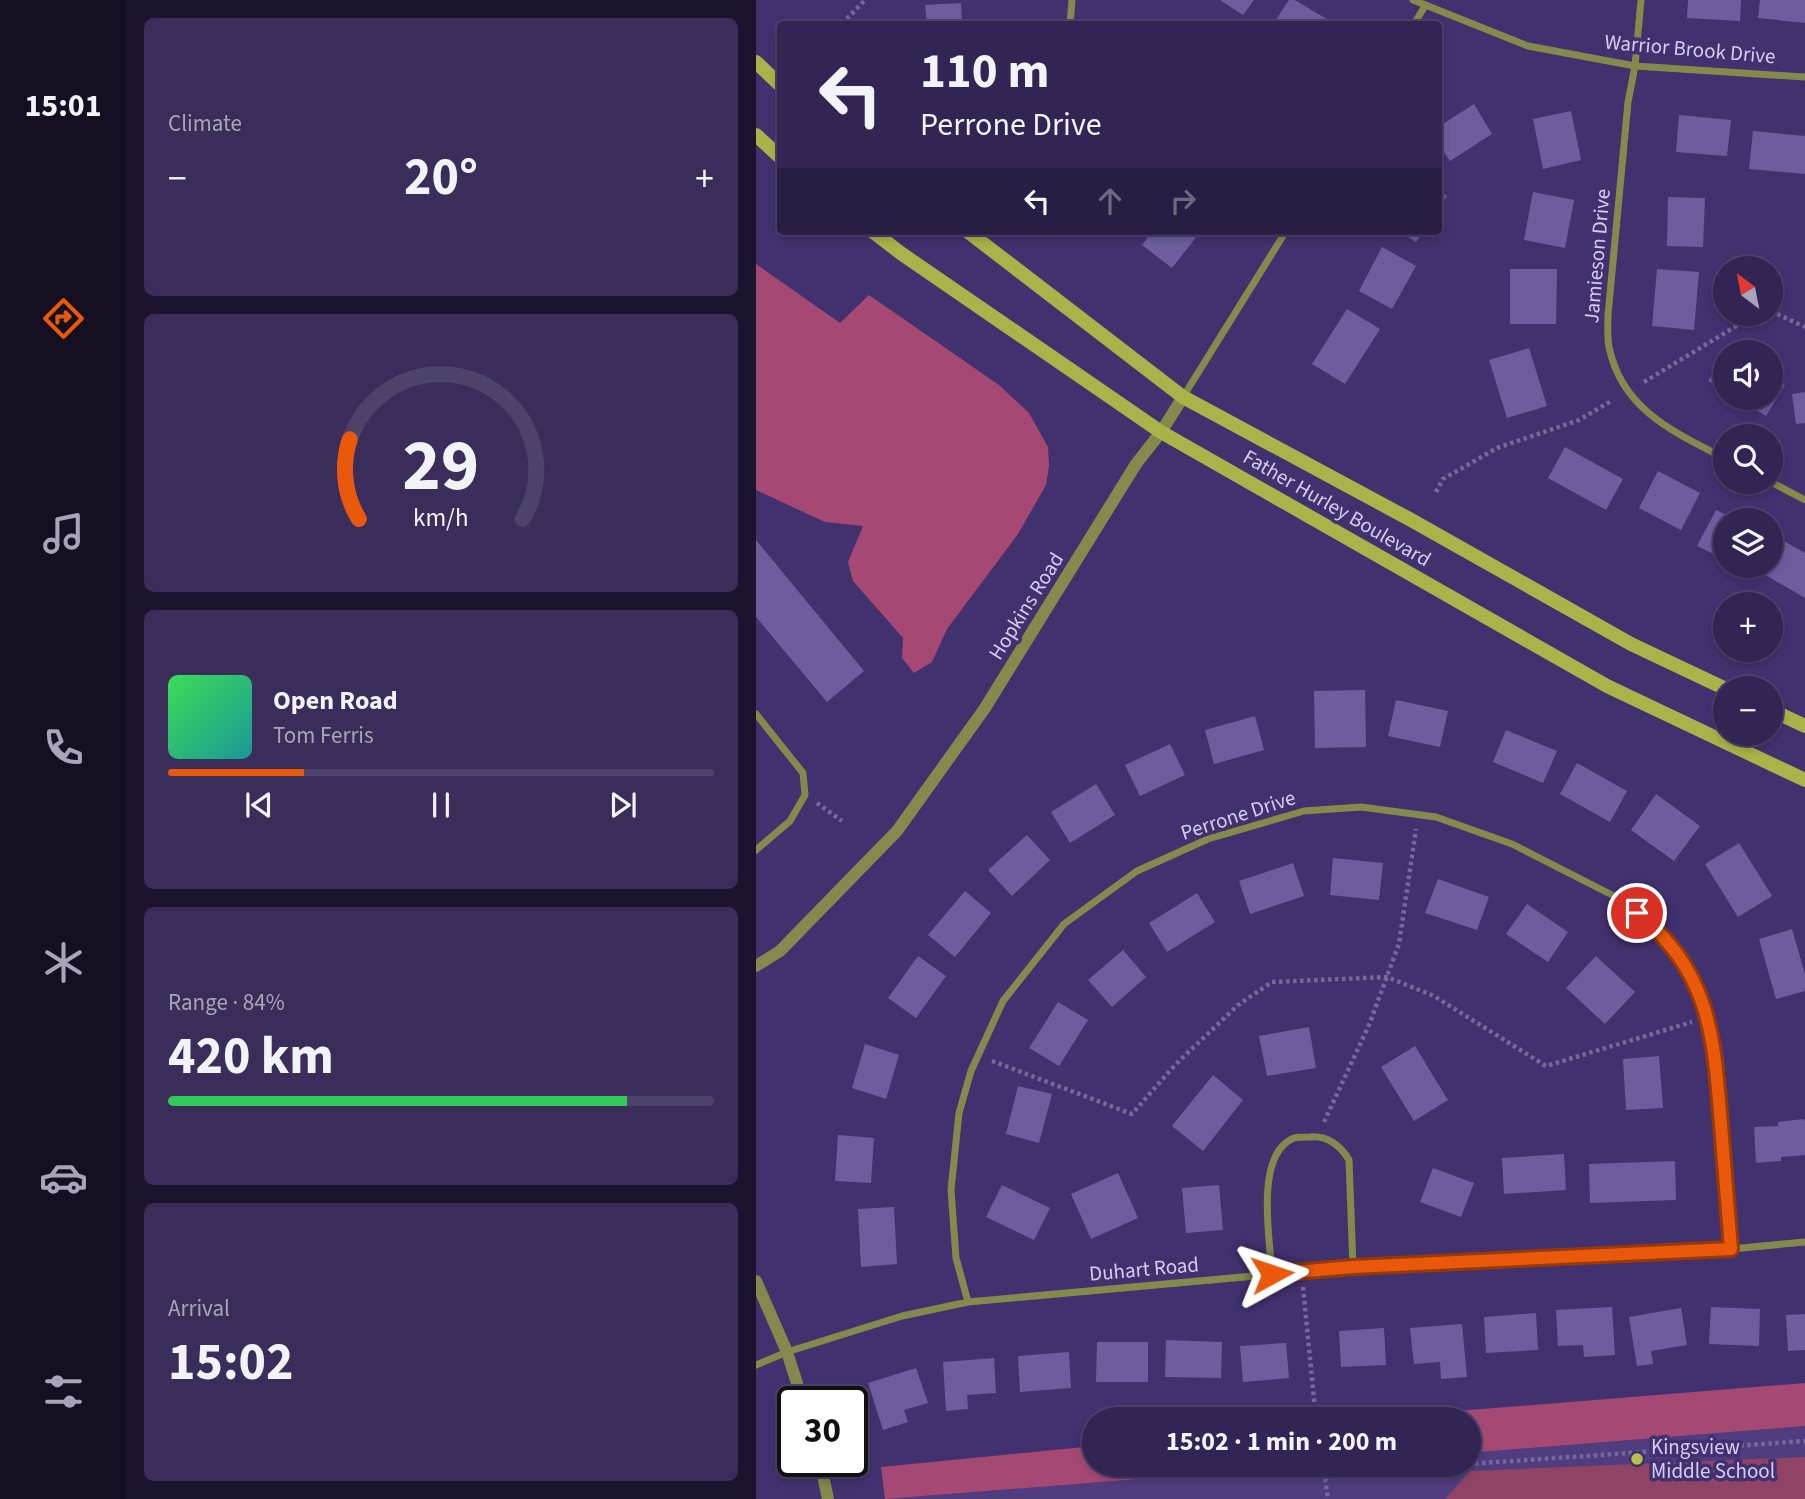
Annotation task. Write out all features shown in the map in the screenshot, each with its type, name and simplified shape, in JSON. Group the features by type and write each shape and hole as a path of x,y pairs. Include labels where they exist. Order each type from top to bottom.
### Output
{"main road":[{"path":"756,62 777,82"},
{"path":"756,135 777,154"},
{"name":"Father Hurley Boulevard","path":"877,235 1161,432 1608,686 1805,780"},
{"name":"Father Hurley Boulevard","path":"972,235 1183,397 1413,521 1631,644 1713,683"},
{"path":"1783,716 1805,726"}],"street":[{"path":"1070,21 1072,0"},
{"name":"Warrior Brook Drive","path":"1413,0 1528,46 1635,66 1805,77"},
{"name":"Jamieson Drive","path":"1641,0 1635,66 1628,102 1608,315 1608,345 1616,372 1633,400 1666,427 1713,451"},
{"path":"1416,21 1425,6"},
{"name":"Hopkins Road","path":"756,966 780,951 897,831 985,708 1136,464 1161,432 1284,235"},
{"path":"1783,488 1805,500"},
{"path":"756,713 803,773 805,794 790,821 756,850"},
{"name":"Perrone Drive","path":"968,1303 956,1258 951,1190 959,1113 971,1071 1003,1001 1064,924 1137,871 1208,839 1304,811 1361,807 1436,817 1512,844 1618,898 1656,927 1686,966 1708,1017 1715,1048 1731,1249"},
{"path":"1272,1274 1267,1182 1274,1156 1293,1139 1318,1136 1341,1147 1349,1160 1353,1267"},
{"name":"Duhart Road","path":"756,1365 787,1352 902,1316 968,1303 1353,1267 1731,1249 1805,1242"},
{"path":"756,1281 787,1352 798,1386"},
{"path":"823,1477 828,1499"}],"path":[{"path":"845,21 865,0"},
{"path":"1783,316 1805,327"},
{"path":"1644,382 1737,326"},
{"path":"1436,492 1443,479 1497,448 1579,420 1613,400"},
{"path":"805,794 842,821"},
{"path":"1318,1136 1370,1025 1399,944 1419,815"},
{"path":"978,1056 1132,1114 1175,1066 1238,1005 1272,982 1387,977 1434,996 1546,1066 1708,1017"},
{"path":"1301,1272 1315,1407"},
{"path":"1481,1464 1805,1441"},
{"path":"1328,1499 1325,1478 1336,1477"}],"shaded area":[{"path":"756,264 840,323 869,295 999,385 1029,413 1048,447 1046,485 1018,534 947,629 932,662 914,673 902,658 903,638 853,581 848,562 863,526 825,522 756,490"},
{"path":"1805,1383 1805,1426 1481,1452 1481,1409"},
{"name":"Kingsview Middle School","path":"1805,1426 1805,1499 884,1499 1164,1477 1481,1477 1481,1452"},
{"path":"1082,1447 1082,1477 1165,1477 885,1499 881,1467"},
{"path":"1805,1457 1805,1499 1445,1499 1465,1477 1481,1477 1481,1471"}],"building":[{"path":"1220,0 1254,0 1243,15"},
{"path":"1289,0 1295,0 1330,21 1275,21"},
{"path":"1688,0 1741,0 1740,21 1687,18"},
{"path":"1760,0 1805,0 1805,23 1758,18"},
{"path":"961,3 962,21 927,21 925,5"},
{"path":"1474,104 1492,134 1450,161 1442,149 1442,124"},
{"path":"1571,111 1581,160 1543,169 1533,119"},
{"path":"1679,115 1731,120 1727,156 1676,152"},
{"path":"1753,131 1805,136 1805,174 1749,169"},
{"path":"1533,192 1574,200 1565,248 1524,240"},
{"path":"1668,197 1705,198 1703,247 1667,246"},
{"path":"1150,235 1198,235 1172,268 1142,245"},
{"path":"1405,235 1421,235 1416,242"},
{"path":"1382,247 1416,266 1392,309 1359,291"},
{"path":"1510,269 1557,269 1556,324 1510,324"},
{"path":"1657,269 1699,272 1694,330 1652,326"},
{"path":"1347,309 1380,329 1345,384 1312,364"},
{"path":"1529,348 1547,406 1507,418 1489,360"},
{"path":"1805,392 1805,423 1796,424 1792,394"},
{"path":"1756,410 1770,410 1766,416"},
{"path":"1565,447 1623,479 1606,510 1548,478"},
{"path":"1658,471 1700,493 1681,530 1639,508"},
{"path":"1713,516 1713,554 1697,546"},
{"path":"756,540 864,671 827,702 756,617"},
{"path":"1783,541 1805,553 1805,598 1771,578 1783,578"},
{"path":"1365,690 1366,747 1315,748 1314,691"},
{"path":"1396,700 1448,711 1440,747 1388,736"},
{"path":"1255,716 1264,750 1214,764 1205,730"},
{"path":"1506,730 1557,751 1543,783 1493,762"},
{"path":"1170,744 1185,775 1140,796 1125,765"},
{"path":"1577,763 1627,791 1610,822 1560,794"},
{"path":"1096,784 1115,815 1070,843 1051,812"},
{"path":"1656,794 1700,826 1674,861 1631,830"},
{"path":"1027,835 1050,860 1012,896 988,870"},
{"path":"1739,843 1772,896 1738,917 1705,864"},
{"path":"1333,858 1383,863 1379,900 1330,895"},
{"path":"1293,863 1304,896 1250,914 1239,881"},
{"path":"1438,879 1489,897 1477,930 1425,913"},
{"path":"965,891 991,913 955,957 928,935"},
{"path":"1197,893 1215,922 1167,952 1149,923"},
{"path":"1527,904 1568,932 1548,962 1506,934"},
{"path":"1792,929 1805,974 1805,991 1776,999 1759,939"},
{"path":"1123,950 1146,977 1112,1007 1088,980"},
{"path":"918,956 946,976 916,1018 888,998"},
{"path":"1596,956 1635,992 1605,1024 1566,988"},
{"path":"1058,1002 1088,1020 1059,1066 1029,1048"},
{"path":"1309,1027 1316,1068 1267,1076 1259,1036"},
{"path":"865,1044 899,1055 886,1099 852,1088"},
{"path":"1415,1046 1448,1100 1414,1121 1381,1067"},
{"path":"1659,1056 1663,1108 1626,1110 1623,1059"},
{"path":"1213,1075 1243,1100 1203,1151 1172,1126"},
{"path":"1018,1086 1052,1094 1039,1143 1006,1134"},
{"path":"1803,1119 1805,1155 1756,1163 1754,1127 1778,1126 1778,1122"},
{"path":"838,1135 874,1138 871,1183 835,1181"},
{"path":"1564,1154 1566,1190 1504,1194 1502,1158"},
{"path":"1675,1161 1676,1200 1590,1203 1589,1164"},
{"path":"1433,1168 1474,1183 1461,1217 1420,1202"},
{"path":"1118,1173 1138,1218 1091,1239 1071,1194"},
{"path":"1002,1185 1050,1208 1034,1240 986,1217"},
{"path":"1219,1185 1223,1230 1186,1233 1182,1188"},
{"path":"894,1207 897,1264 861,1267 858,1209"},
{"path":"1612,1307 1615,1355 1584,1357 1583,1345 1558,1346 1556,1310"},
{"path":"1711,1307 1760,1309 1759,1346 1709,1344"},
{"path":"1681,1308 1687,1345 1651,1351 1653,1364 1637,1366 1629,1317"},
{"path":"1536,1313 1538,1350 1486,1353 1484,1317"},
{"path":"1805,1314 1805,1350 1788,1351 1786,1315"},
{"path":"1462,1324 1467,1377 1441,1379 1440,1362 1414,1364 1410,1328"},
{"path":"1384,1328 1386,1365 1341,1367 1339,1331"},
{"path":"1166,1340 1222,1342 1221,1378 1165,1377"},
{"path":"1097,1342 1148,1342 1148,1382 1096,1382"},
{"path":"1286,1343 1289,1378 1243,1382 1240,1346"},
{"path":"1069,1352 1071,1388 1020,1392 1018,1356"},
{"path":"994,1358 996,1393 967,1395 968,1409 946,1411 943,1362"},
{"path":"916,1368 928,1403 904,1410 908,1422 883,1430 868,1383"}],"place":[{"name":"Kingsview Middle School","path":"1637,1459"}],"route":[{"path":"1272,1274 1353,1267 1731,1249 1715,1048 1706,1009 1686,966 1656,927 1637,913"}]}
